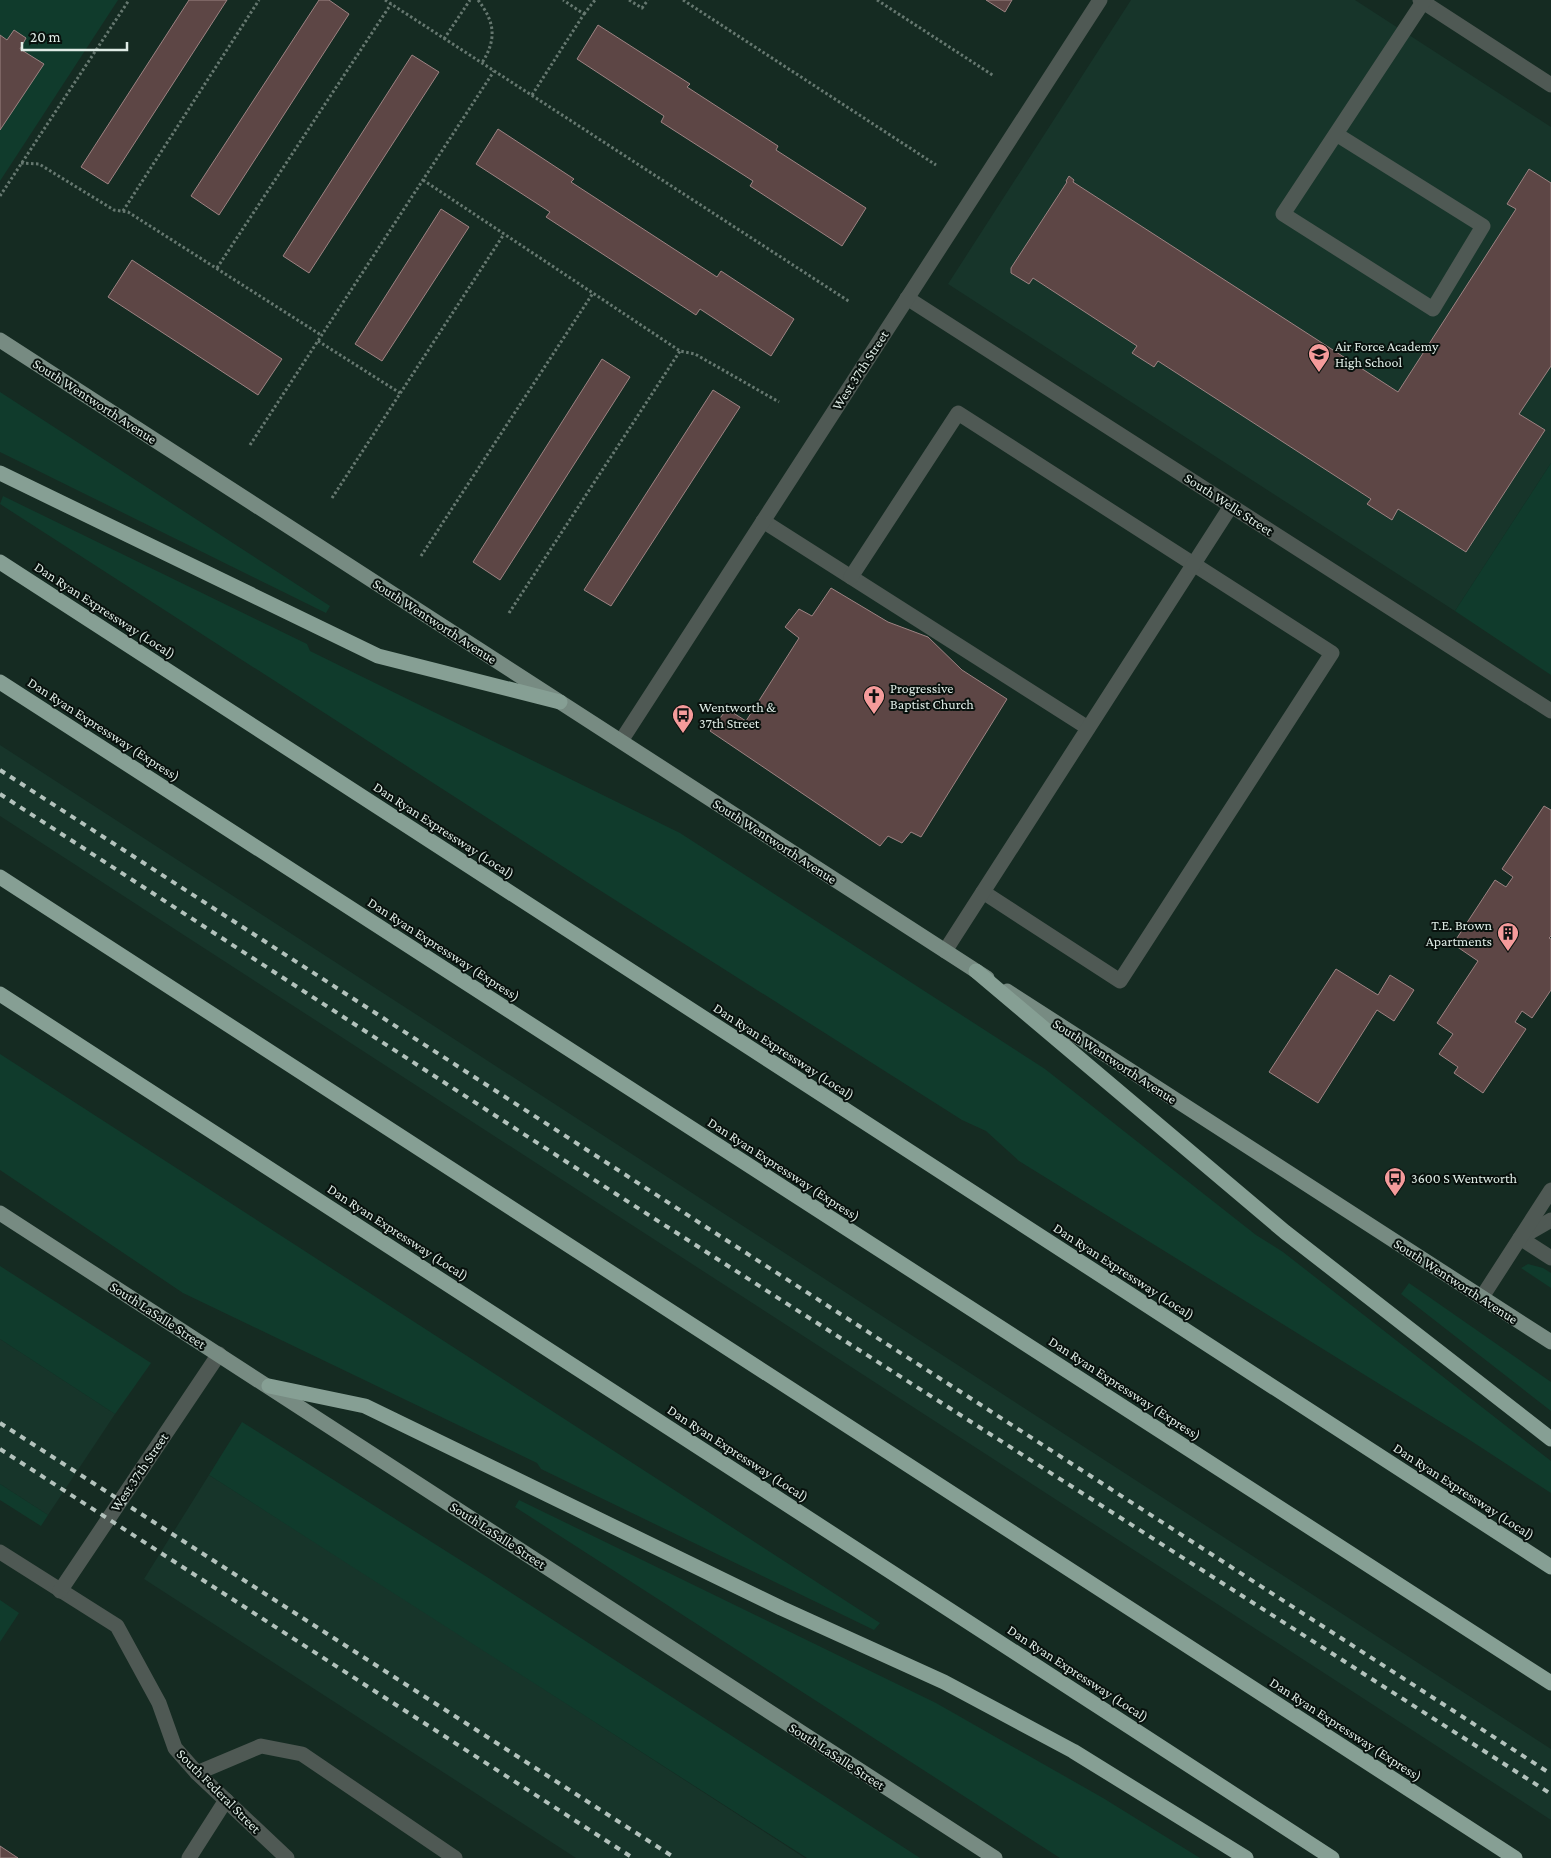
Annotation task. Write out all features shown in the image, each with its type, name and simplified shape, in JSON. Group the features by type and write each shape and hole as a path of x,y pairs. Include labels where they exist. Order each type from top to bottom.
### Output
{"highway":[{"path":"0,474 378,656 560,702"},
{"name":"Dan Ryan Expressway (Local)","path":"0,562 1551,1567"},
{"name":"Dan Ryan Expressway (Express)","path":"0,682 1551,1683"},
{"name":"Dan Ryan Expressway (Express)","path":"0,877 1515,1858"},
{"path":"976,971 1285,1232 1551,1439"},
{"name":"Dan Ryan Expressway (Local)","path":"0,994 1332,1858"},
{"path":"269,1386 365,1406 781,1608 944,1682 1073,1751 1246,1858"}],"main road":[{"name":"South Wentworth Avenue","path":"0,340 1551,1342"},
{"name":"South LaSalle Street","path":"0,1213 994,1858"}],"street":[{"name":"West 37th Street","path":"621,741 1100,0"},
{"path":"1336,134 1482,226 1433,309 1283,214 1421,1 1551,85"},
{"name":"South Wells Street","path":"907,298 1551,711"},
{"path":"851,577 958,412 1332,653 1120,981 983,892"},
{"path":"945,951 1231,506"},
{"path":"763,522 1088,728"},
{"path":"1482,1297 1551,1190"},
{"path":"1520,1238 1551,1220"},
{"path":"1520,1238 1551,1258"},
{"name":"West 37th Street","path":"60,1591 218,1354"},
{"name":"South Federal Street","path":"0,1552 117,1626 159,1703 175,1748 197,1773 286,1858"},
{"path":"197,1773 261,1746 302,1754 455,1858"},
{"path":"189,1858 226,1800"}],"path":[{"path":"0,196 129,0"},
{"path":"123,212 260,0"},
{"path":"385,0 850,302"},
{"path":"444,39 470,0"},
{"path":"478,0 490,17 493,34 490,50 482,63"},
{"path":"563,0 584,14"},
{"path":"532,95 595,0"},
{"path":"629,0 642,8 648,0"},
{"path":"683,0 936,165"},
{"path":"877,0 994,76"},
{"path":"216,268 391,4"},
{"path":"250,445 494,71"},
{"path":"21,164 39,164 114,210 128,212 321,335"},
{"path":"423,180 680,351 695,354 779,402"},
{"path":"332,498 504,234"},
{"path":"421,556 593,293"},
{"path":"318,341 400,393"},
{"path":"509,613 680,351"}],"shaded area":[{"path":"0,0 118,0 0,181"},
{"name":"Air Force Academy High School","path":"1131,0 1355,0 1551,127 1551,463 1455,611 948,284"},
{"path":"0,392 330,606 326,613 0,452"},
{"path":"1551,463 1551,675 1455,611"},
{"path":"3,496 307,644 310,651 680,833 1045,1069 1256,1235 1283,1252 1551,1461 1551,1493 1465,1437 1019,1161 986,1131 962,1120 590,884 0,504"},
{"path":"0,745 1551,1749 1551,1820 0,816"},
{"path":"0,1054 880,1623 874,1630 541,1469 537,1463 183,1293 0,1170"},
{"path":"1528,1264 1543,1268 1551,1273 1551,1288 1521,1268"},
{"path":"0,1266 151,1363 115,1414 0,1339"},
{"path":"1409,1283 1551,1382 1551,1411 1401,1294"},
{"path":"0,1339 115,1414 48,1515 0,1484"},
{"path":"242,1422 487,1577 920,1858 807,1858 209,1475"},
{"path":"209,1475 405,1599 805,1858 576,1858 144,1579"},
{"path":"0,1484 48,1515 41,1526 0,1500"},
{"path":"519,1500 936,1703 1103,1798 1200,1858 1060,1858 515,1507"},
{"path":"0,1600 19,1613 0,1642"}],"building":[{"path":"189,0 227,0 108,184 81,167"},
{"path":"319,0 329,0 349,14 219,215 191,196"},
{"path":"986,0 1012,0 1005,12"},
{"path":"598,25 690,84 687,87 778,146 776,150 866,208 842,246 750,186 753,181 661,122 664,116 577,59"},
{"path":"14,30 26,38 20,49 44,64 0,130 0,35 7,40"},
{"path":"412,55 439,72 309,273 283,256"},
{"path":"498,129 574,179 571,182 717,277 721,271 794,319 771,356 700,309 696,315 546,217 550,212 476,164"},
{"path":"1529,169 1551,183 1551,366 1519,414 1545,430 1466,552 1398,509 1392,520 1367,504 1371,499 1158,361 1154,367 1132,353 1137,346 1033,278 1029,284 1011,273 1011,268 1067,182 1069,176 1074,180 1073,182 1398,392 1516,209 1507,204"},
{"path":"441,209 469,227 382,361 355,344"},
{"path":"132,260 282,359 258,395 108,297"},
{"path":"602,359 630,377 500,580 473,562"},
{"path":"713,390 740,407 611,606 584,590"},
{"name":"Progressive Baptist Church","path":"831,588 888,622 928,637 962,670 1007,699 921,837 911,832 902,843 888,836 880,846 710,731 727,709 746,721 799,638 785,627 799,609 812,616"},
{"name":"T.E. Brown Apartments","path":"1544,806 1551,810 1551,936 1549,938 1551,939 1551,990 1532,1018 1522,1011 1515,1022 1526,1029 1483,1093 1454,1073 1458,1067 1439,1054 1453,1034 1437,1023 1478,961 1453,944 1495,880 1506,887 1513,877 1502,869"},
{"path":"1336,969 1378,995 1390,975 1414,990 1394,1021 1377,1010 1318,1103 1269,1072"},
{"path":"0,1846 18,1858 0,1858"}],"railway":[{"path":"0,770 1551,1774"},
{"path":"0,794 616,1194 1551,1794"},
{"path":"0,1423 675,1858"},
{"path":"0,1449 633,1858"}],"place":[{"name":"Air Force Academy High School","path":"1319,373"},
{"name":"Progressive Baptist Church","path":"874,715"},
{"name":"Wentworth & 37th Street","path":"683,734"},
{"name":"T.E. Brown Apartments","path":"1508,952"},
{"name":"3600 S Wentworth","path":"1395,1197"}]}
